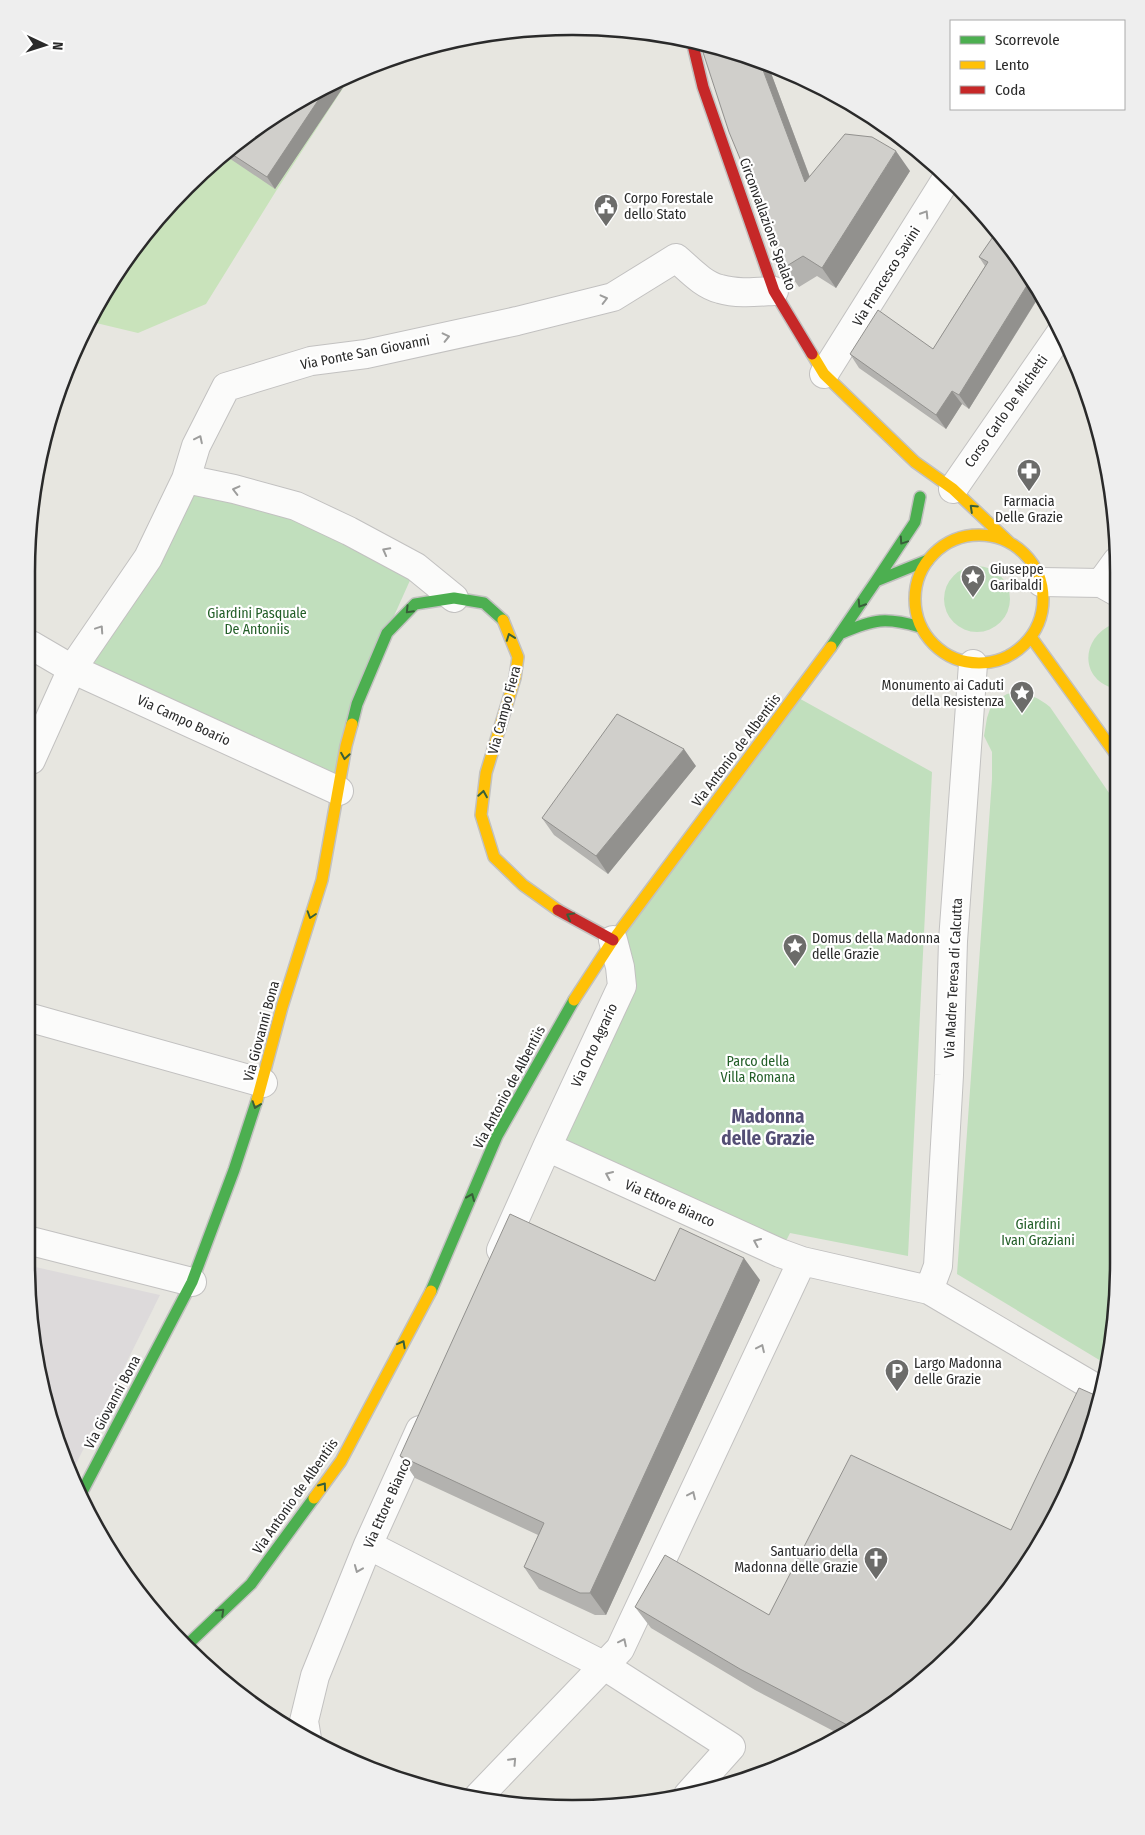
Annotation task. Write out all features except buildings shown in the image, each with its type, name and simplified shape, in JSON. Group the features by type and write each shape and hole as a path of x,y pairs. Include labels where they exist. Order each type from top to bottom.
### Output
{"main road":[{"name":"Circonvallazione Spalato","path":"694,49 703,88 774,291 824,374 915,462 952,489 1009,542"},
{"path":"915,462 919,488 928,513"},
{"name":"Via Antonio de Albentiis","path":"191,1642 251,1584 341,1461 432,1288 497,1136 564,1015 613,940 842,633 916,522 919,488"},
{"path":"975,535 992,536 1009,542 1020,549 1029,559 1041,582 1043,592 1042,611 1040,620 1031,637 1015,653 1006,658 984,664 959,661 946,655 935,646 920,627 915,606 916,586 920,572 941,542 975,535"},
{"path":"876,581 928,560"},
{"name":"Via Giovanni Bona","path":"84,1487 192,1282 234,1170 263,1083 282,1006 322,880 346,746 357,704 387,633 415,604 454,598"},
{"name":"Via Campo Fiera","path":"454,598 484,603 504,622 518,657 515,678 486,773 482,798 481,814 494,857 523,884 560,911 613,940"},
{"path":"842,633 879,619 898,620 920,627"},
{"path":"1031,637 1110,746"}],"street":[{"name":"Via Francesco Savini","path":"824,374 944,183"},
{"name":"Via Ponte San Giovanni","path":"35,751 72,669 148,558 186,479 196,446 226,386 311,360 382,351 613,297 676,258 699,278 719,289 746,293 774,291"},
{"name":"Corso Carlo De Michetti","path":"952,489 1057,339"},
{"name":"Via Campo Fiera","path":"186,479 234,489 296,506 349,531 416,567 454,598"},
{"path":"1041,582 1109,588"},
{"name":"Via Campo Boario","path":"35,647 72,669 339,791"},
{"name":"Via Madre Teresa di Calcutta","path":"928,1290 938,1266 949,1075 954,942 973,664"},
{"name":"Via Orto Agrario","path":"547,1147 622,986 613,940"},
{"path":"35,1019 263,1083"},
{"path":"490,1274 547,1147"},
{"name":"Via Ettore Bianco","path":"547,1147 802,1261 928,1290 1092,1385"},
{"path":"35,1241 192,1282"},
{"path":"483,1792 620,1649 802,1261"},
{"name":"Via Ettore Bianco","path":"305,1729 304,1721 315,1676 368,1545 430,1409"},
{"path":"368,1545 603,1666 731,1747 696,1786"}],"shaded area":[{"path":"35,1267 160,1295 75,1466 53,1402 45,1367 36,1298"}],"green space":[{"path":"345,86 276,191 206,304 138,333 97,323 126,274 168,218 192,192 245,146 304,107"},
{"name":"Giardini Pasquale De Antoniis","path":"186,479 234,489 416,567 372,665 339,791 72,669"},
{"path":"983,566 1001,575 1008,586 1010,599 1008,612 1001,623 990,630 971,632 953,623 946,612 944,593 953,575 964,568"},
{"path":"1110,626 1110,687 1096,678 1088,660 1094,640"},
{"name":"Giardini Ivan Graziani","path":"1016,692 1026,694 1050,707 1110,794 1110,1262 1109,1298 1101,1361 957,1274 992,779 992,752 984,736 991,706 1007,694"},
{"name":"Parco della Villa Romana","path":"795,696 932,772 908,1256 790,1233 780,1253 547,1147 622,986 613,940"}],"traffic: fast":[{"path":"876,581 915,522 920,497"},
{"path":"831,647 876,581 928,560"},
{"path":"352,724 357,704 387,633 415,604 454,598 484,603 503,620"},
{"path":"842,633 880,621 898,622 920,627"},
{"path":"431,1291 497,1136 574,1000"},
{"path":"84,1487 192,1282 234,1170 257,1100"},
{"path":"191,1642 251,1584 314,1498"}],"traffic: slow":[{"path":"812,354 824,374 915,462 953,489 1009,542"},
{"path":"979,535 992,536 1004,540 1015,545 1025,553 1033,563 1038,574 1042,586 1043,599 1042,612 1038,624 1033,635 1025,645 1015,653 1004,658 992,662 979,663 966,662 954,658 943,653 933,645 925,635 920,624 916,612 915,599 916,586 920,574 925,563 933,553 943,545 954,540 966,536 979,535"},
{"path":"503,620 518,657 515,678 486,773 481,815 494,857 523,885 558,910"},
{"path":"1031,637 1110,746"},
{"path":"574,1000 613,940 831,647"},
{"path":"257,1100 282,1007 322,880 346,746 352,724"},
{"path":"314,1498 341,1461 431,1291"}],"traffic: jam":[{"path":"694,49 703,87 774,291 812,354"},
{"path":"558,910 613,940"}],"place":[{"name":"Corpo Forestale dello Stato","path":"606,227"},
{"name":"Farmacia Delle Grazie","path":"1029,492"},
{"name":"Giuseppe Garibaldi","path":"973,598"},
{"name":"Monumento ai Caduti della Resistenza","path":"1022,714"},
{"name":"Domus della Madonna delle Grazie","path":"795,967"},
{"name":"Largo Madonna delle Grazie","path":"897,1392"},
{"name":"Santuario della Madonna delle Grazie","path":"876,1580"}],"district":[{"name":"Madonna delle Grazie","path":"768,1127"}]}
